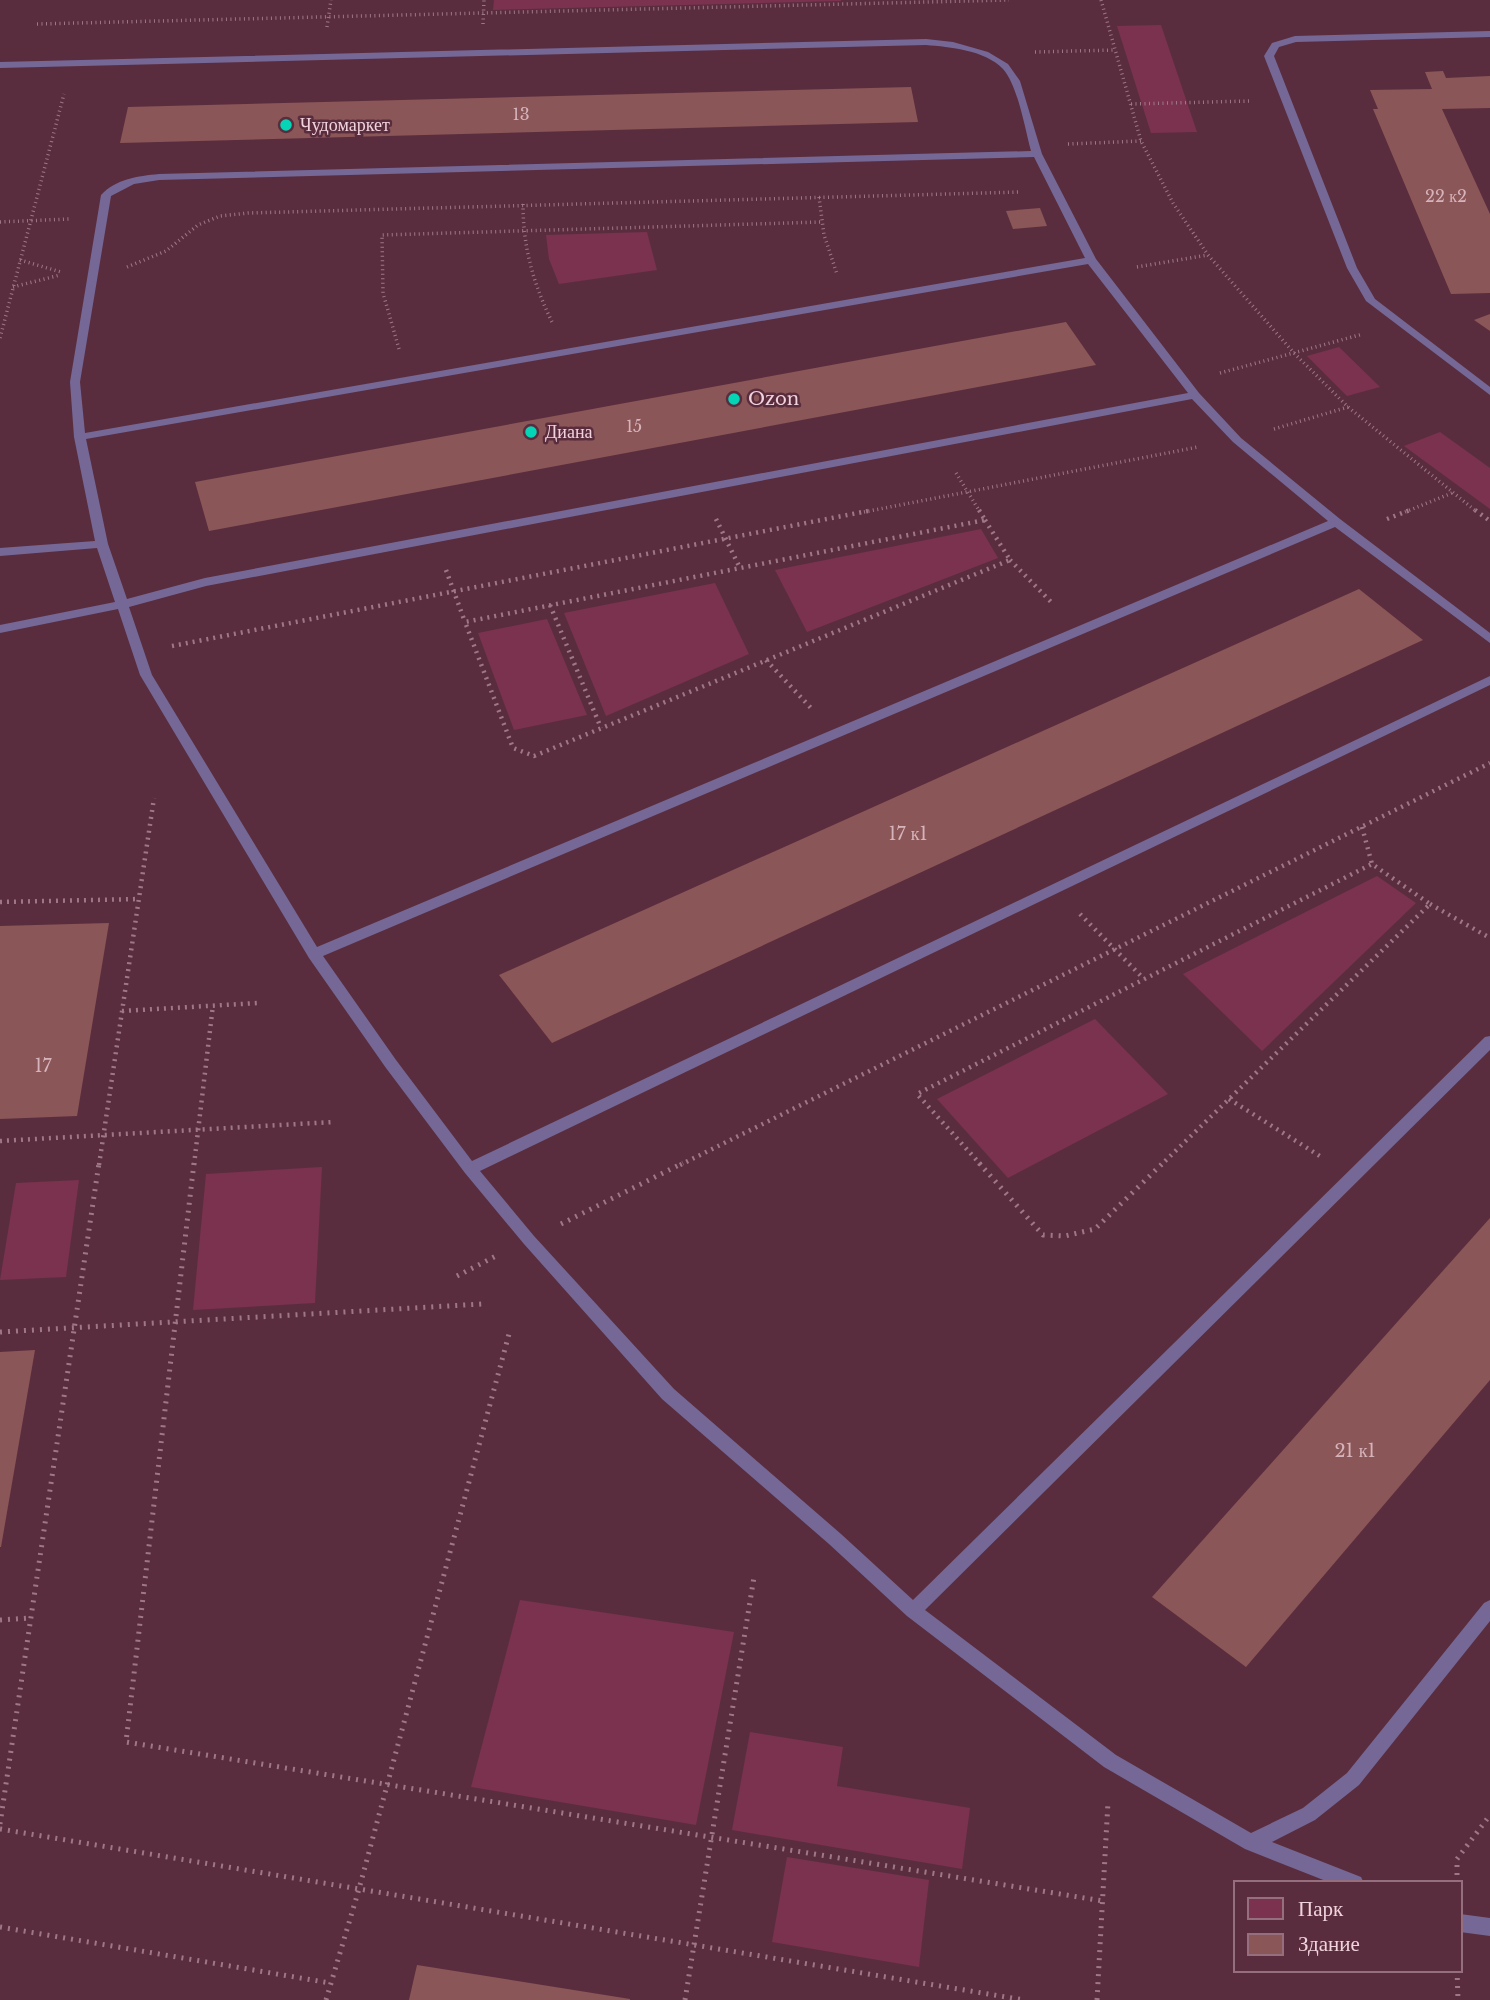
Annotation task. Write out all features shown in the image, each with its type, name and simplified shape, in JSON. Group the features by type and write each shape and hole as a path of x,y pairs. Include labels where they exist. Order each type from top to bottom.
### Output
{"lane":[{"path":"1490,34 1295,39 1275,45 1269,56 1352,268 1371,302 1490,392"},
{"path":"0,65 926,41 985,54 1005,66 1015,82 1035,150 1091,260 1195,395 1237,440 1336,522 1490,639"},
{"path":"1035,150 814,160 135,179 117,185 106,195 75,382 80,437 102,544 146,675 314,954 391,1064 470,1169 529,1240 668,1394 835,1539 913,1611 1110,1761 1251,1843 1349,1881"},
{"path":"80,437 1091,260"},
{"path":"0,629 124,604 205,582 1195,395"},
{"path":"314,954 1336,522"},
{"path":"0,552 102,544"},
{"path":"470,1169 1490,680"},
{"path":"913,1611 1490,1041"},
{"path":"1251,1843 1310,1814 1353,1779 1490,1608"},
{"path":"1462,1923 1490,1927"}],"path":[{"path":"37,24 1009,0"},
{"path":"1101,0 1141,141 1172,203 1208,255 1294,353 1348,407 1490,521"},
{"path":"985,54 1115,50"},
{"path":"0,338 72,63"},
{"path":"1131,104 1246,101"},
{"path":"1035,150 1141,141"},
{"path":"814,160 822,222 832,265 853,302"},
{"path":"523,168 522,231 526,261 537,292 567,351"},
{"path":"93,272 120,269 144,261 166,251 198,225 220,216 248,213 1056,191"},
{"path":"0,222 102,218"},
{"path":"411,379 383,301 380,266 382,235 822,222"},
{"path":"1102,273 1208,255"},
{"path":"13,287 65,273 20,260"},
{"path":"1186,383 1398,325"},
{"path":"139,653 1237,440 1348,407"},
{"path":"938,443 1010,559 1079,631"},
{"path":"701,488 740,568"},
{"path":"1351,534 1452,493"},
{"path":"465,622 985,520"},
{"path":"434,538 513,748 534,755 1010,559"},
{"path":"551,606 601,728"},
{"path":"766,660 835,734"},
{"path":"457,1276 1490,763"},
{"path":"154,798 0,1827 1024,2000"},
{"path":"1362,827 1372,864 1430,904 1490,938"},
{"path":"1372,864 917,1094 1043,1235 1065,1236 1095,1229 1430,904"},
{"path":"1055,888 1144,979"},
{"path":"0,902 139,899"},
{"path":"122,1011 258,1003"},
{"path":"214,1005 126,1742 1103,1901"},
{"path":"1229,1099 1353,1176"},
{"path":"0,1141 333,1122"},
{"path":"0,1332 482,1304"},
{"path":"326,2000 359,1889 509,1334"},
{"path":"685,2000 754,1577"},
{"path":"0,1620 31,1618"},
{"path":"1097,2000 1110,1761"},
{"path":"1457,1881 1457,1858 1490,1815"},
{"path":"0,1927 331,1983"},
{"path":"1457,1972 1458,2000"}],"green space":[{"path":"494,0 841,0 841,1 493,10"},
{"path":"1161,25 1197,132 1151,133 1117,26"},
{"path":"647,232 657,270 559,284 549,259 546,235"},
{"path":"1339,347 1380,387 1347,396 1307,356"},
{"path":"1440,432 1490,468 1490,509 1404,446"},
{"path":"981,529 998,558 807,632 775,570"},
{"path":"715,583 749,654 606,716 564,613"},
{"path":"547,619 587,715 514,730 478,633"},
{"path":"1377,876 1416,903 1262,1051 1183,974"},
{"path":"1095,1019 1168,1094 1008,1178 937,1099"},
{"path":"322,1167 315,1303 193,1310 206,1174"},
{"path":"79,1180 66,1277 0,1280 16,1183"},
{"path":"520,1600 734,1632 696,1825 471,1787"},
{"path":"750,1732 843,1747 837,1786 970,1808 962,1869 732,1830"},
{"path":"787,1857 929,1880 919,1967 772,1942"}],"building":[{"path":"1443,71 1446,78 1490,76 1490,108 1442,109 1490,214 1490,293 1451,294 1373,109 1378,109 1370,90 1432,89 1425,72"},
{"path":"911,87 918,122 120,143 128,107"},
{"path":"1040,208 1047,226 1013,229 1006,211"},
{"path":"1490,314 1490,331 1474,320"},
{"path":"1066,322 1096,365 209,531 195,482"},
{"path":"1359,589 1423,640 552,1043 499,975"},
{"path":"109,923 77,1116 0,1119 0,926"},
{"path":"1490,1218 1490,1380 1246,1667 1152,1597"},
{"path":"35,1350 1,1547 0,1547 0,1352"},
{"path":"417,1965 630,1999 630,2000 409,2000"}],"place":[{"name":"Чудомаркет","path":"286,125"},
{"name":"Ozon","path":"734,399"},
{"name":"Диана","path":"531,432"}]}
